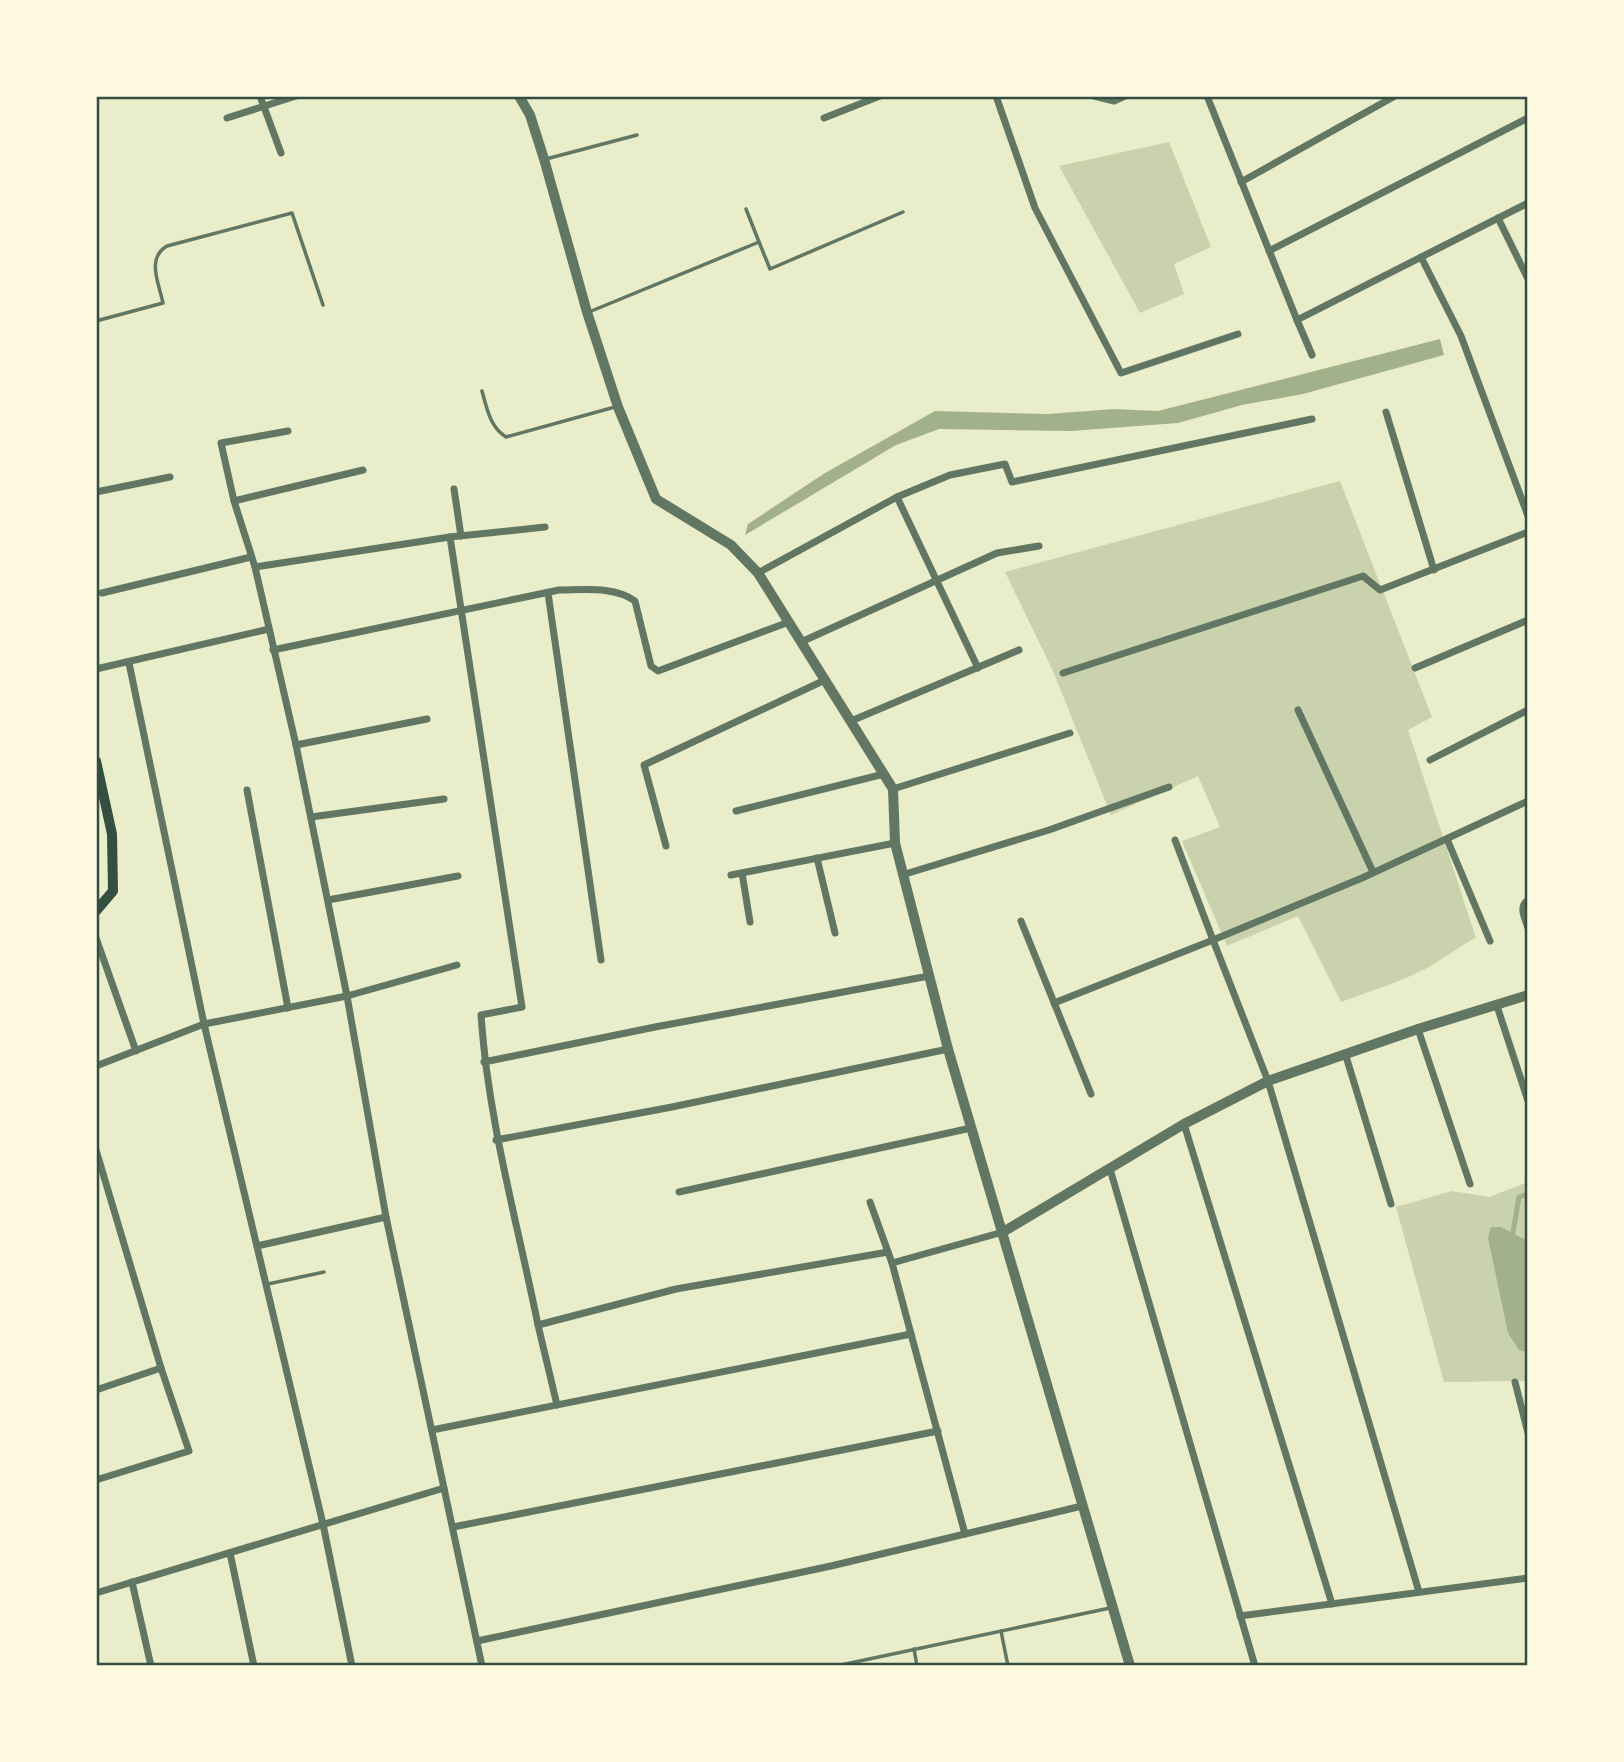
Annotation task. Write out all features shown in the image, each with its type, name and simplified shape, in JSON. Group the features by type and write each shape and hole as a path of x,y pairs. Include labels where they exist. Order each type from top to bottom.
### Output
{"main road":[{"path":"96,761 111,834 113,891 96,911"}],"street":[{"path":"260,96 281,153"},
{"path":"227,118 296,96"},
{"path":"519,96 530,115 587,312 618,407 656,499 731,545 758,573 893,789 895,843 948,1049 1130,1666"},
{"path":"824,118 880,96"},
{"path":"996,96 1035,208 1121,373 1238,334"},
{"path":"1094,96 1114,101 1125,96"},
{"path":"1207,96 1312,355"},
{"path":"1241,182 1395,96"},
{"path":"1269,251 1528,118"},
{"path":"1297,320 1528,203"},
{"path":"1498,218 1528,279"},
{"path":"1421,257 1461,336 1528,516"},
{"path":"1386,412 1434,570"},
{"path":"758,573 897,497 950,475 1006,464 1013,482 1312,419"},
{"path":"288,431 221,443 234,500 255,567 296,745 347,996 387,1217 482,1666"},
{"path":"234,500 363,470"},
{"path":"96,492 170,477"},
{"path":"454,489 461,536"},
{"path":"897,497 978,668"},
{"path":"255,567 450,537 545,527"},
{"path":"1063,673 1363,576 1380,590 1528,532"},
{"path":"450,537 522,1007 481,1015 484,1062 496,1140 557,1405"},
{"path":"802,642 997,553 1038,546"},
{"path":"102,593 251,557"},
{"path":"273,650 548,593 600,590 627,595 635,601 651,666 658,671 789,622"},
{"path":"548,593 601,960"},
{"path":"1415,668 1528,620"},
{"path":"96,669 269,629"},
{"path":"850,721 1019,650"},
{"path":"129,663 204,1024 323,1524 352,1666"},
{"path":"666,846 644,765 825,680"},
{"path":"1298,710 1373,872"},
{"path":"1430,760 1528,710"},
{"path":"296,745 427,719"},
{"path":"893,789 1070,733"},
{"path":"736,811 884,774"},
{"path":"902,875 1049,830 1169,787"},
{"path":"247,790 288,1008"},
{"path":"311,817 444,799"},
{"path":"1054,1003 1213,940 1373,872 1528,801"},
{"path":"1447,839 1490,941"},
{"path":"1175,840 1268,1081 1419,1592"},
{"path":"731,875 895,843"},
{"path":"817,858 835,933"},
{"path":"742,873 750,922"},
{"path":"328,900 458,876"},
{"path":"1528,900 1522,910 1528,928"},
{"path":"1021,920 1091,1094"},
{"path":"96,938 136,1051"},
{"path":"96,1066 204,1024 347,996 457,965"},
{"path":"484,1062 654,1027 929,976"},
{"path":"892,1263 1003,1232 1184,1124 1268,1081 1418,1028 1528,995"},
{"path":"1497,1006 1528,1101"},
{"path":"1418,1028 1471,1184"},
{"path":"496,1140 672,1107 948,1049"},
{"path":"1345,1053 1391,1203"},
{"path":"1184,1124 1332,1604"},
{"path":"679,1192 971,1128"},
{"path":"96,1150 189,1451 96,1480"},
{"path":"1110,1169 1255,1666"},
{"path":"870,1202 892,1263 965,1534"},
{"path":"257,1246 387,1217"},
{"path":"538,1325 676,1289 888,1252"},
{"path":"432,1430 911,1334"},
{"path":"96,1390 162,1368"},
{"path":"1515,1382 1528,1433"},
{"path":"453,1527 938,1432"},
{"path":"96,1593 444,1488"},
{"path":"477,1641 831,1566 1082,1506"},
{"path":"230,1553 254,1666"},
{"path":"1240,1616 1528,1578"},
{"path":"132,1583 151,1666"}],"lane":[{"path":"544,159 637,135"},
{"path":"746,209 770,269 903,212"},
{"path":"96,321 163,303 154,264 159,252 167,246 292,213 323,305"},
{"path":"587,312 759,242"},
{"path":"482,391 492,424 497,432 506,437 618,407"},
{"path":"266,1284 324,1272"},
{"path":"835,1666 1112,1607"},
{"path":"1001,1631 1008,1666"},
{"path":"914,1649 917,1666"},
{"path":"877,1657 879,1666"}],"shaded area":[{"path":"1169,142 1211,247 1174,264 1184,294 1140,313 1059,166"},
{"path":"1440,339 1444,355 1303,394 1242,405 1178,423 1071,431 939,429 896,445 745,535 748,524 825,473 935,411 1048,414 1114,409 1158,411"},
{"path":"1340,481 1432,717 1408,730 1476,938 1418,972 1341,1002 1298,916 1227,946 1182,841 1220,827 1198,776 1111,815 1053,671 1005,572"},
{"path":"1528,1182 1528,1241 1501,1227 1519,1350 1528,1353 1528,1381 1444,1382 1396,1207 1452,1191 1489,1197"},
{"path":"1491,1227 1501,1227 1528,1241 1528,1353 1519,1350 1508,1333 1488,1238"}],"waterway":[{"path":"1512,1238 1519,1197 1528,1194"}]}
